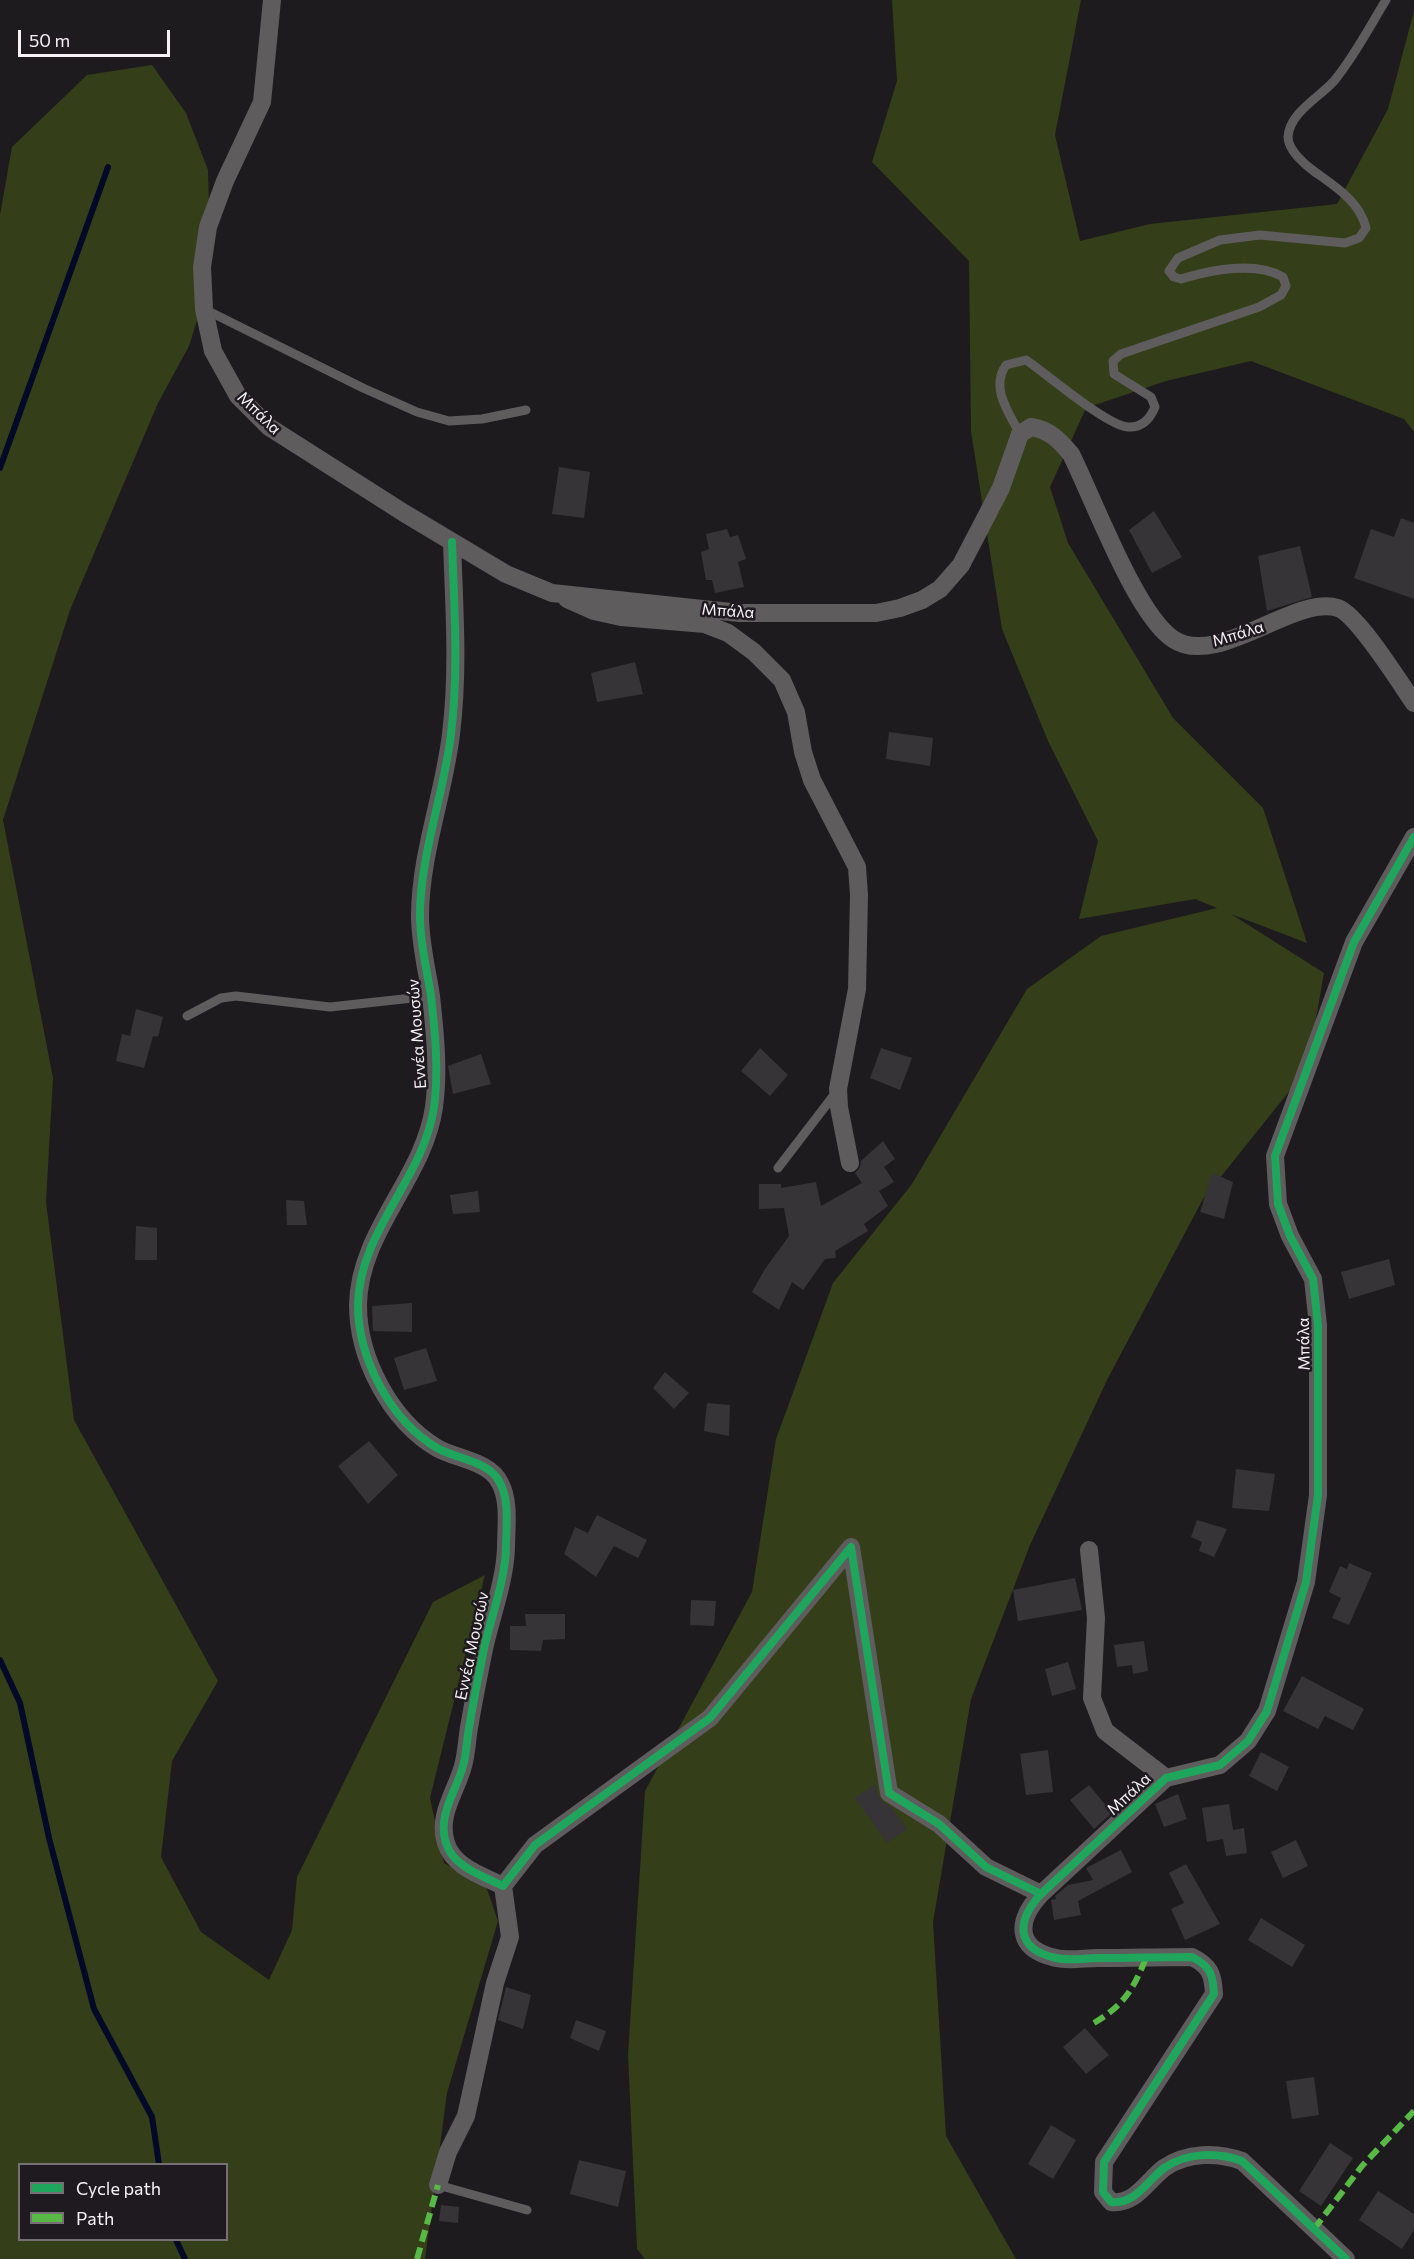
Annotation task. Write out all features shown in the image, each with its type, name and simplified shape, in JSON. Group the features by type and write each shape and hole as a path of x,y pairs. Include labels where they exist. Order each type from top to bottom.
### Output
{"street":[{"name":"Μπάλα","path":"272,0 262,102 225,181 208,227 202,267 204,309 213,351 238,396 269,427 452,542 506,574 552,593 740,614 876,613 922,600 940,589 961,565 1002,488 1020,434 1031,427 1042,429 1058,438 1071,454 1138,596 1157,626 1174,641 1198,646 1229,640 1300,613 1321,607 1338,608 1355,620 1414,703"},
{"name":"Εννέα Μουσών","path":"452,542 456,647 452,731 444,786 424,876 420,916 431,996 437,1076 434,1108 425,1141 368,1256 358,1300 359,1335 369,1368 394,1407 436,1448 487,1469 499,1479 505,1496 506,1554 469,1725 464,1765 444,1813 444,1839 450,1854 466,1867 503,1886"},
{"path":"552,593 594,611 621,617 705,624 728,633 754,652 782,680 796,712 803,752 812,780 857,867 857,989 838,1089 839,1107 850,1163"},
{"name":"Μπάλα","path":"1346,2259 1242,2161 1226,2155 1211,2153 1166,2167 1136,2195 1122,2204 1111,2202 1102,2192 1104,2162 1214,1994 1213,1976 1205,1964 1192,1957 1057,1958 1034,1949 1024,1938 1022,1923 1029,1907 1041,1894 1166,1778 1220,1765 1248,1742 1267,1711 1306,1582 1318,1495 1318,1325 1313,1279 1290,1236 1278,1204 1275,1156 1354,942 1414,837"},
{"path":"438,2185 448,2152 466,2116 495,1983 510,1937 503,1886 534,1845 710,1718 851,1547 889,1793 939,1824 986,1867 1041,1894"},
{"path":"1089,1550 1096,1618 1092,1698 1105,1731 1166,1778"}],"lane":[{"path":"1020,434 1000,389 1000,373 1006,365 1013,361 1026,360 1110,422 1127,427 1142,424 1151,416 1155,406 1150,397 1114,374 1113,361 1121,354 1259,307 1281,295 1286,286 1283,277 1272,271 1238,269 1181,279 1174,277 1169,271 1178,258 1220,240 1260,235 1345,243 1359,238 1366,228 1363,213 1339,188 1309,168 1294,151 1288,137 1294,120 1335,81 1386,0"},
{"path":"204,309 363,388 417,412 449,421 482,419 526,410"},
{"path":"187,1016 221,998 236,996 330,1007 431,996"},
{"path":"778,1168 838,1089"},
{"path":"438,2185 527,2210"}],"green space":[{"path":"892,0 1081,0 1055,135 1080,241 1150,224 1337,204 1388,109 1414,11 1414,432 1404,419 1251,361 1166,381 1086,408 1050,487 1068,543 1173,718 1263,808 1307,943 1231,914 1324,973 1307,1069 1203,1199 1108,1378 1030,1545 971,1699 933,1922 946,2136 1016,2259 645,2259 637,2249 628,2055 645,1791 752,1592 776,1439 833,1283 912,1184 1027,989 1101,936 1217,908 1195,899 1079,919 1098,841 1048,741 1002,629 971,431 969,261 872,162 897,81"},
{"path":"152,65 186,113 208,170 211,276 189,346 158,403 70,610 3,820 53,1078 46,1202 74,1420 218,1681 172,1761 161,1857 201,1932 269,1980 292,1930 297,1877 433,1602 485,1575 430,1798 444,1863 486,1886 498,1921 447,2093 425,2259 0,2259 0,215 12,147 87,75"}],"building":[{"path":"559,467 590,472 584,518 552,514"},
{"path":"1154,511 1182,557 1152,573 1129,530"},
{"path":"1401,518 1414,523 1414,599 1354,578 1371,529 1394,537"},
{"path":"727,529 730,537 738,535 746,559 738,562 744,587 715,593 712,580 706,580 701,552 709,549 706,534"},
{"path":"1300,546 1312,597 1267,611 1258,556"},
{"path":"635,662 643,694 597,702 591,673"},
{"path":"889,732 933,738 930,766 886,759"},
{"path":"136,1009 163,1017 158,1037 153,1036 144,1068 116,1061 122,1034 130,1036"},
{"path":"760,1048 788,1075 770,1096 741,1071"},
{"path":"881,1048 912,1058 900,1090 870,1078"},
{"path":"481,1054 491,1084 453,1094 448,1066"},
{"path":"883,1141 895,1159 884,1167 894,1182 879,1191 888,1206 864,1224 868,1231 835,1251 836,1258 825,1259 803,1290 792,1282 779,1310 752,1292 765,1269 789,1236 784,1208 759,1209 759,1184 781,1184 781,1188 816,1182 821,1206 862,1183 855,1173 861,1161"},
{"path":"1212,1173 1233,1182 1224,1219 1200,1212"},
{"path":"478,1191 480,1212 453,1214 450,1195"},
{"path":"286,1200 304,1201 307,1225 287,1225"},
{"path":"136,1226 157,1228 157,1260 135,1260"},
{"path":"1389,1259 1395,1285 1349,1299 1341,1272"},
{"path":"412,1303 412,1332 373,1331 372,1306"},
{"path":"426,1348 437,1381 404,1390 394,1358"},
{"path":"665,1372 689,1393 674,1409 653,1388"},
{"path":"707,1403 730,1405 729,1436 704,1431"},
{"path":"369,1441 398,1475 368,1504 338,1466"},
{"path":"1236,1469 1275,1474 1269,1511 1232,1508"},
{"path":"597,1515 647,1540 638,1558 614,1546 596,1577 564,1554 575,1527 588,1533"},
{"path":"1197,1520 1227,1529 1214,1557 1199,1551 1202,1542 1191,1537"},
{"path":"1349,1563 1372,1573 1349,1625 1332,1618 1341,1598 1329,1592 1340,1566 1347,1569"},
{"path":"1075,1578 1082,1610 1018,1621 1013,1590"},
{"path":"691,1600 716,1601 714,1626 690,1625"},
{"path":"525,1614 565,1614 565,1639 543,1640 541,1651 510,1650 510,1626 526,1626"},
{"path":"1144,1641 1148,1671 1133,1674 1132,1665 1117,1667 1114,1645"},
{"path":"1068,1662 1076,1689 1052,1696 1045,1669"},
{"path":"1302,1676 1364,1709 1353,1730 1325,1716 1318,1729 1283,1711"},
{"path":"1048,1750 1053,1792 1026,1795 1020,1754"},
{"path":"1261,1752 1289,1767 1277,1791 1249,1776"},
{"path":"875,1784 880,1800 892,1808 907,1829 887,1843 855,1798"},
{"path":"1089,1785 1112,1813 1094,1829 1070,1800"},
{"path":"1178,1794 1187,1819 1164,1827 1155,1804"},
{"path":"1229,1804 1233,1830 1244,1828 1247,1853 1226,1856 1223,1839 1207,1842 1202,1808"},
{"path":"1296,1840 1308,1866 1283,1878 1271,1852"},
{"path":"1121,1850 1132,1872 1078,1901 1081,1915 1054,1920 1051,1900 1056,1899 1055,1896 1068,1885 1093,1880 1086,1868"},
{"path":"1186,1864 1220,1924 1185,1940 1171,1909 1184,1903 1169,1873"},
{"path":"1261,1918 1305,1945 1292,1967 1248,1940"},
{"path":"506,1987 531,1995 523,2029 498,2020"},
{"path":"576,2020 606,2031 599,2051 570,2038"},
{"path":"1085,2028 1109,2055 1086,2074 1063,2047"},
{"path":"1314,2077 1319,2115 1292,2119 1286,2081"},
{"path":"1051,2125 1076,2140 1053,2179 1028,2164"},
{"path":"1330,2143 1353,2158 1321,2206 1299,2191"},
{"path":"579,2160 626,2171 618,2207 570,2194"},
{"path":"1378,2191 1414,2214 1414,2230 1402,2249 1359,2220"},
{"path":"441,2205 459,2207 458,2223 439,2221"}],"waterway":[{"path":"0,468 108,167"},
{"path":"0,1660 20,1703 49,1838 94,2009 152,2117 159,2163"},
{"path":"176,2241 185,2259"}],"marked path":[{"path":"1094,2023 1113,2010 1126,1996 1137,1979 1146,1958"},
{"path":"1314,2229 1362,2166 1414,2111"},
{"path":"417,2259 438,2185"}],"cycle path":[{"path":"452,542 455,686 451,734 424,870 420,916 435,1037 434,1107 428,1133 418,1157 369,1253 361,1278 358,1305 359,1325 364,1346 380,1386 391,1404 420,1436 437,1448 489,1470 500,1483 505,1498 507,1523 503,1573 484,1649 464,1761 446,1813 444,1823 446,1843 462,1865 503,1886 535,1845 710,1718 851,1547 889,1793 939,1824 986,1867 1041,1894"},
{"path":"1346,2259 1242,2161 1233,2158 1203,2155 1183,2159 1164,2168 1134,2196 1127,2200 1111,2202 1103,2192 1104,2162 1214,1994 1213,1981 1207,1967 1192,1957 1056,1958 1033,1948 1027,1941 1024,1924 1027,1914 1041,1894 1166,1778 1220,1765 1248,1741 1267,1711 1306,1582 1318,1495 1318,1325 1313,1279 1290,1236 1278,1204 1275,1156 1354,942 1414,837"}]}
